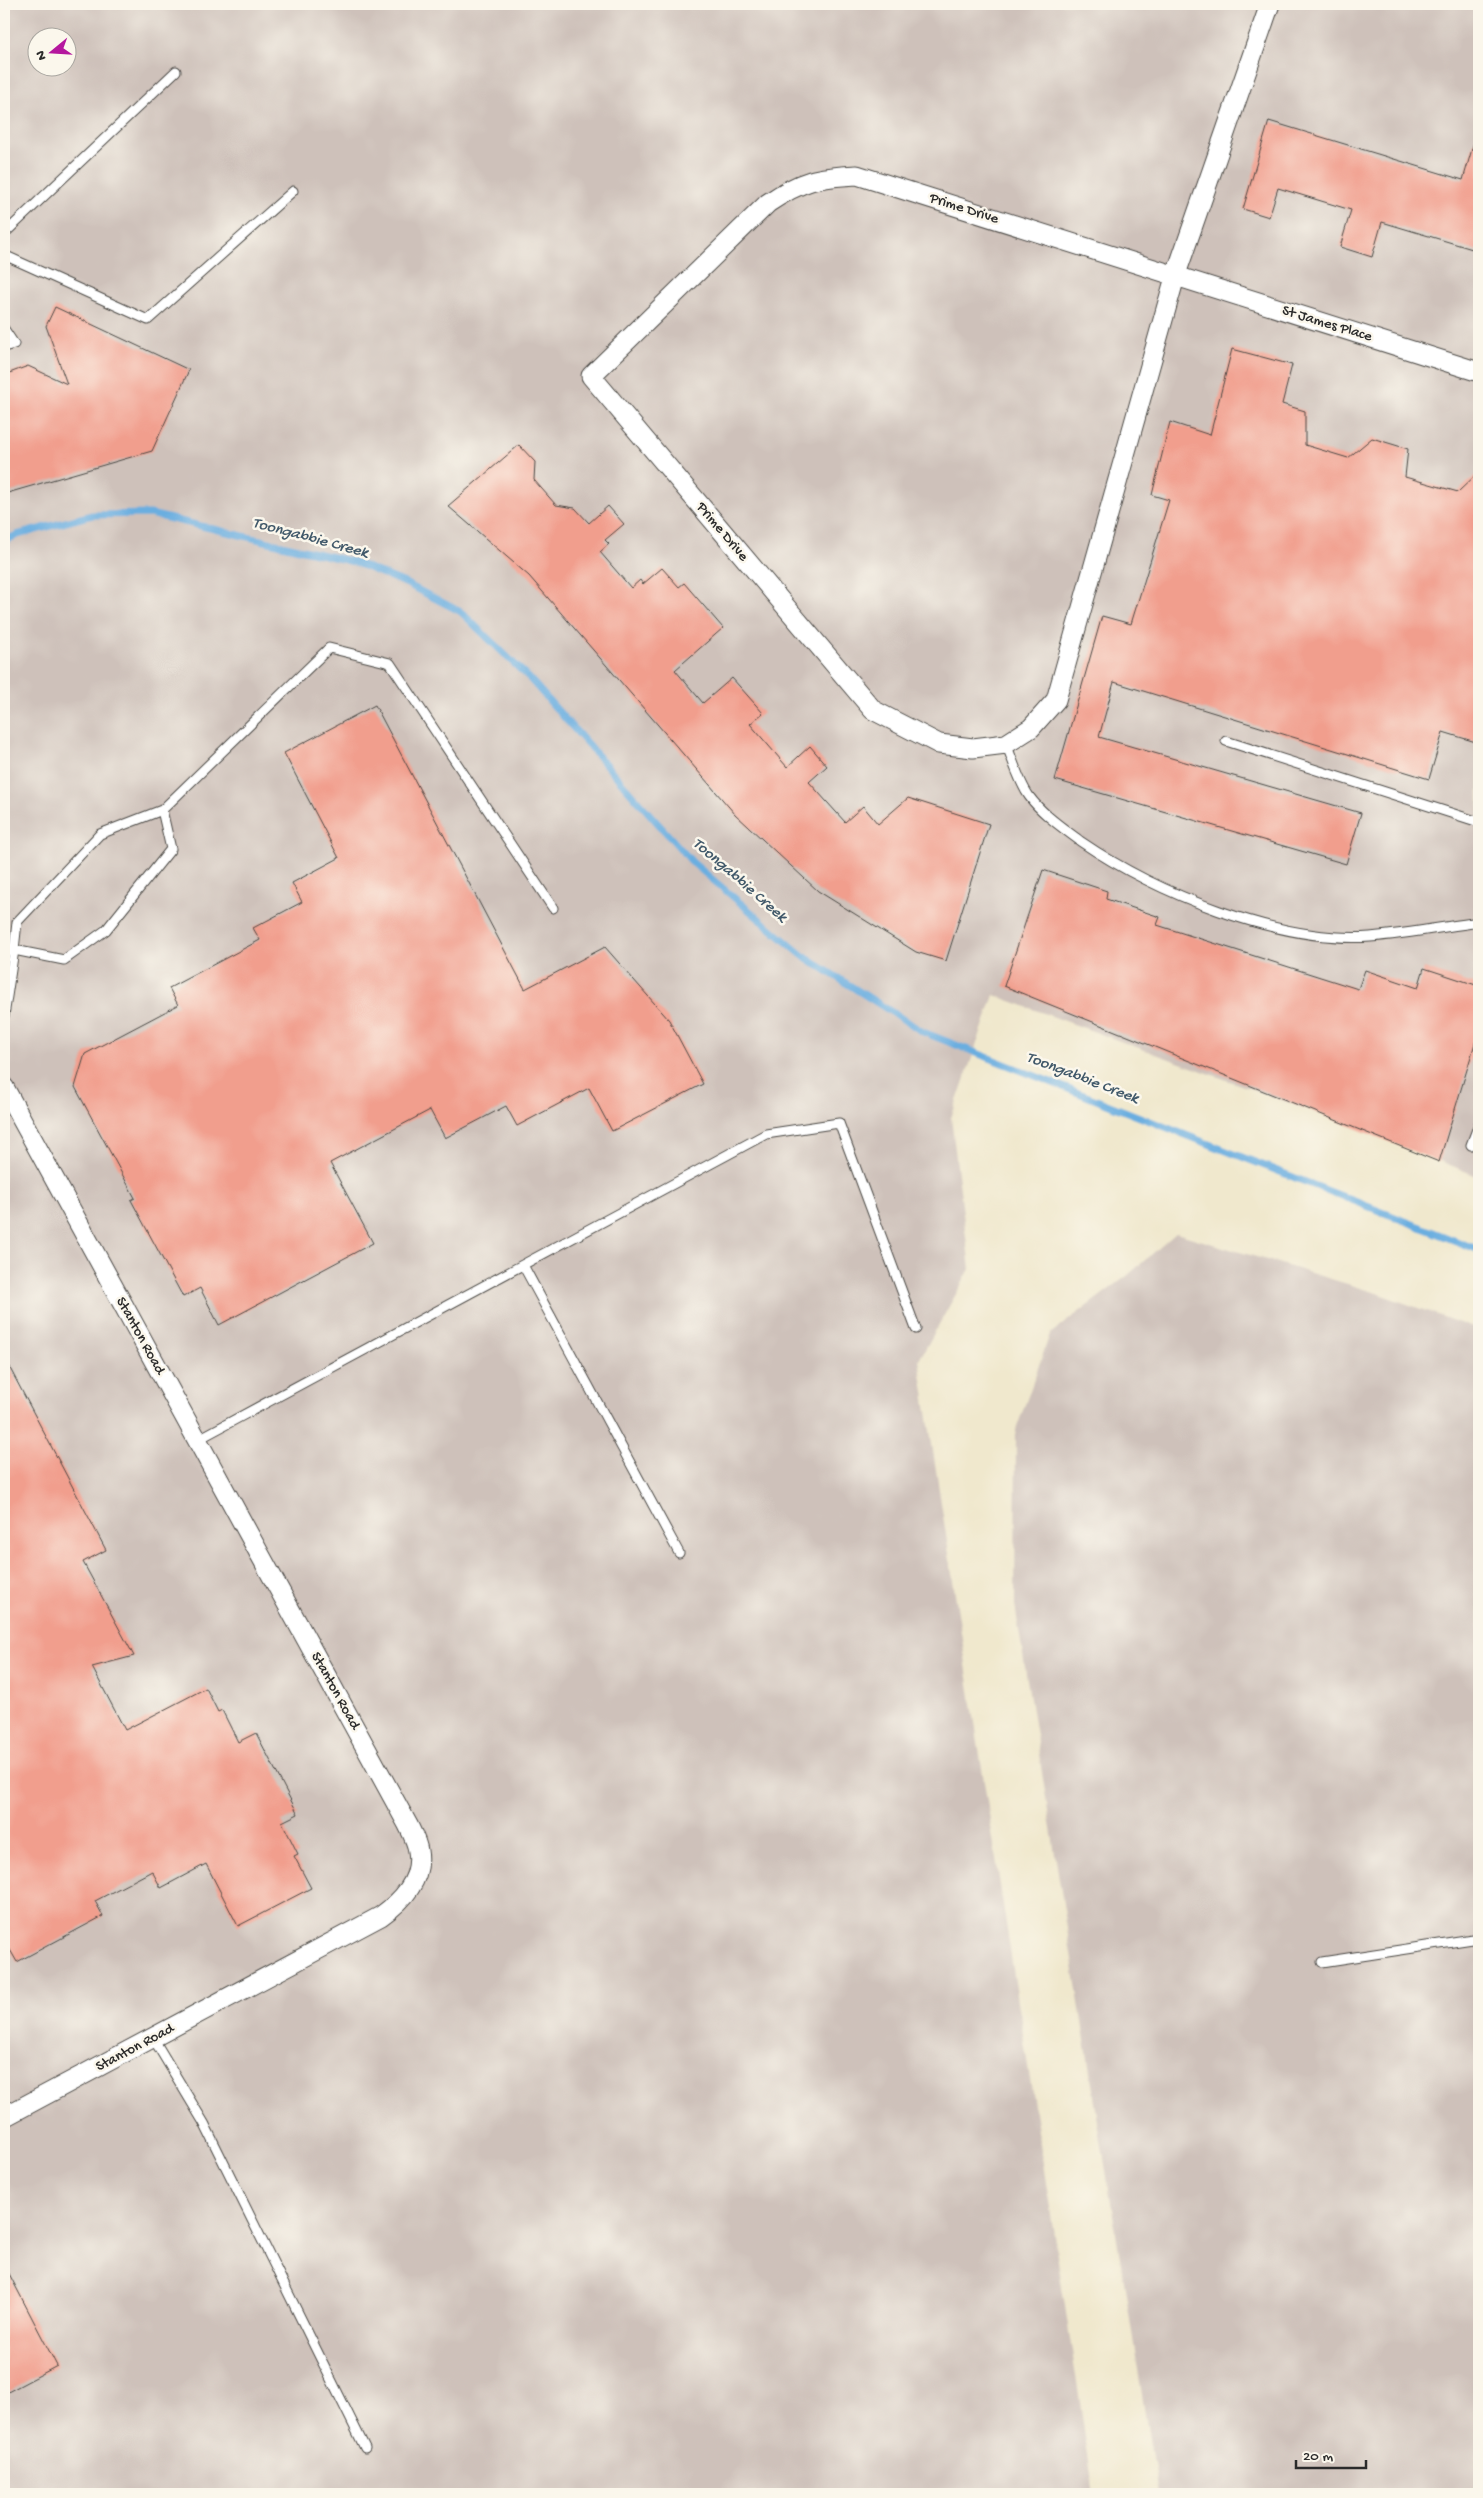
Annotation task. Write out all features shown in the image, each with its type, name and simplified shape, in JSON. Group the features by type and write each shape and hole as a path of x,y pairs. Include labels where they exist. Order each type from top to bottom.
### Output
{"street":[{"name":"Prime Drive","path":"1175,277 857,174 819,177 793,186 768,203 591,376 873,710 939,744 973,748 1006,744 1031,728 1056,700 1175,277 1270,4"},
{"name":"St James Place","path":"1175,277 1479,372"},
{"name":"Stanton Road","path":"4,1087 408,1825 418,1851 418,1869 410,1888 399,1904 381,1916 4,2117"}],"lane":[{"path":"4,234 176,71"},
{"path":"4,254 148,320 293,191"},
{"path":"4,329 14,344 4,347"},
{"path":"4,1016 17,922 100,834 162,810 329,648 390,663 553,908"},
{"path":"1226,741 1479,822"},
{"path":"1006,744 1029,796 1060,826 1112,862 1180,895 1259,922 1308,934 1370,937 1479,922"},
{"path":"4,947 64,960 106,930 171,849 162,810"},
{"path":"198,1440 766,1134 839,1123 916,1329"},
{"path":"1471,1144 1479,1124"},
{"path":"523,1265 679,1553"},
{"path":"1322,1962 1479,1938"},
{"path":"153,2038 204,2123 365,2448"}],"shaded area":[{"path":"4,4 1479,4 1479,1177 1383,1137 994,995 951,1118 970,1269 919,1360 1094,2494 4,2494"},
{"path":"1176,1233 1371,1291 1479,1330 1479,2494 1158,2494 1015,1605 1016,1430 1050,1334 1127,1276"}],"building":[{"path":"1269,121 1463,180 1474,142 1479,143 1479,251 1382,222 1372,257 1340,247 1351,210 1278,188 1269,217 1243,209"},
{"path":"55,307 189,370 152,451 4,494 4,375 28,366 67,384 46,326"},
{"path":"1232,349 1292,365 1282,404 1305,411 1305,445 1348,458 1372,438 1408,449 1405,477 1458,492 1479,472 1479,743 1443,732 1429,779 1114,682 1099,737 1361,813 1346,864 1055,780 1102,616 1131,624 1169,500 1152,495 1170,422 1210,435"},
{"path":"519,445 535,462 534,480 556,505 575,508 589,523 608,506 624,524 605,540 609,544 600,552 631,588 640,580 643,584 662,568 679,587 684,583 723,628 675,670 703,703 732,678 763,713 750,724 787,767 810,746 827,766 809,782 845,822 863,806 878,824 908,798 989,824 946,961 916,952 818,891 735,814 529,576 448,506"},
{"path":"375,705 525,989 605,947 669,1020 703,1084 612,1131 589,1088 517,1126 506,1106 445,1138 430,1110 330,1163 373,1243 219,1325 200,1288 183,1297 131,1200 135,1198 75,1087 85,1054 178,1005 169,988 260,940 253,928 302,902 292,883 339,858 284,753"},
{"path":"1043,870 1107,891 1106,899 1160,917 1157,925 1358,989 1365,970 1418,988 1424,968 1479,986 1479,1030 1439,1162 1004,986"},
{"path":"4,1357 106,1550 83,1562 134,1656 92,1667 125,1730 206,1688 218,1712 222,1710 238,1742 256,1733 298,1814 282,1822 298,1854 294,1856 311,1888 238,1926 206,1864 161,1888 152,1871 95,1901 103,1916 17,1962 9,1948 4,1951"},
{"path":"4,2264 57,2366 4,2394"}],"waterway":[{"name":"Toongabbie Creek","path":"4,541 17,535 92,515 150,514 354,562 405,583 461,612 529,678 693,863 802,955 923,1032 1479,1250"}]}
